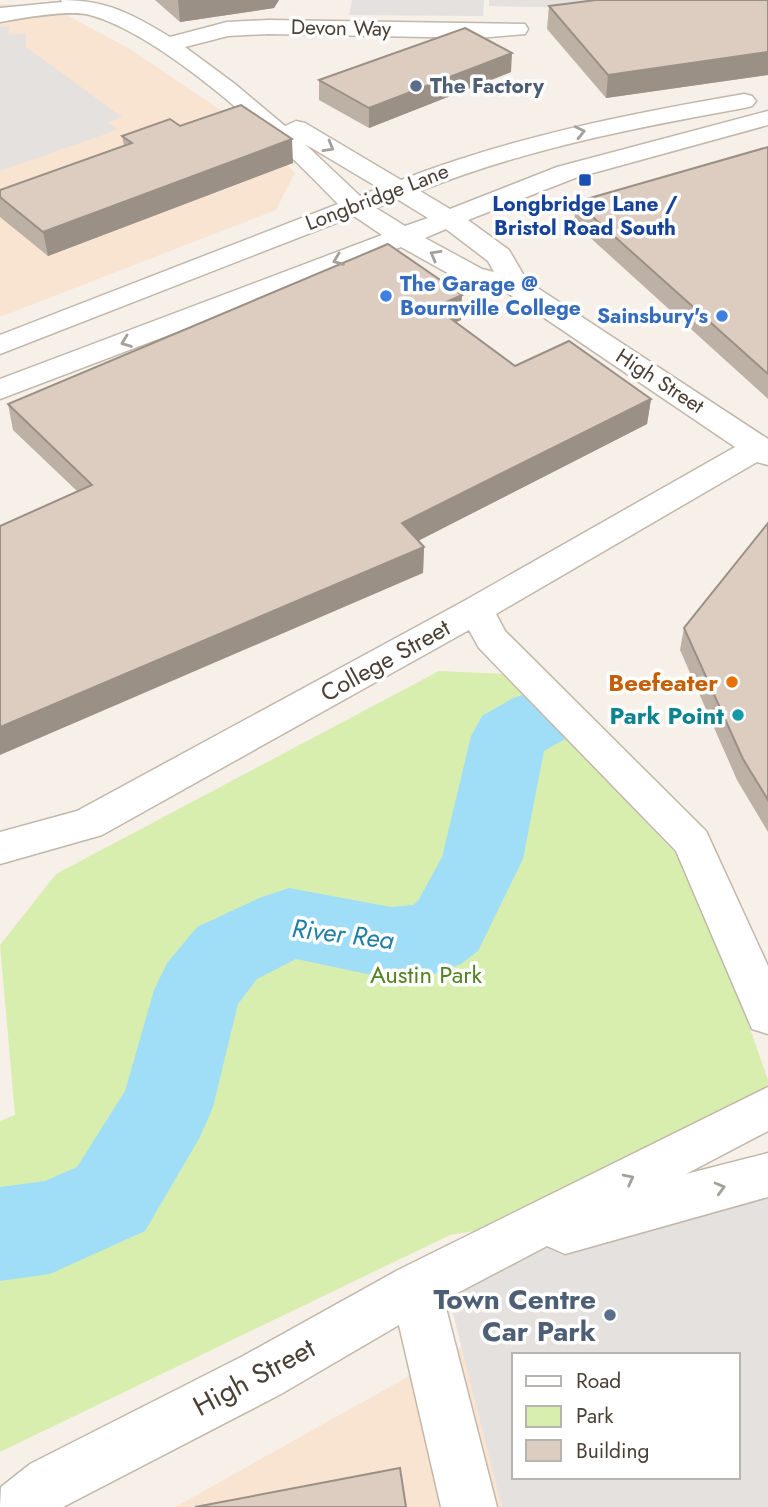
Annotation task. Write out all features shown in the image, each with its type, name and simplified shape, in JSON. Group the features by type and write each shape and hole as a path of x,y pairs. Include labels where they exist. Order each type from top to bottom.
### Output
{"street":[{"path":"0,15 81,4 131,23 167,44 227,89 365,211 449,219"},
{"name":"Devon Way","path":"167,44 227,29 517,29"},
{"path":"227,89 398,188"},
{"name":"Longbridge Lane","path":"0,360 365,211 398,188 457,167 562,136 640,119 768,97"},
{"name":"Longbridge Lane","path":"421,203 504,171 570,153 768,111"},
{"name":"Longbridge Lane","path":"0,389 449,219 500,194 580,167 768,118"},
{"name":"High Street","path":"398,188 449,219 499,257 516,286"},
{"path":"365,211 421,203"},
{"name":"Longbridge Lane","path":"0,345 365,211"},
{"name":"High Street","path":"365,211 402,236 472,275 516,286 764,451"},
{"name":"College Street","path":"0,848 88,824 764,451"},
{"path":"476,610 492,639 692,842 759,969 768,1015"},
{"name":"High Street","path":"21,1507 49,1483 262,1375 416,1288 768,1108"},
{"name":"High Street","path":"489,1251 768,1175"},
{"path":"416,1288 469,1507"}],"shaded area":[{"path":"352,0 484,0 483,16 349,15"},
{"path":"489,0 768,0 768,16 683,10 489,6"},
{"path":"0,4 49,6 63,13 130,49 255,133 295,173 276,210 0,317"},
{"path":"10,26 8,35 26,33 26,47 122,117 108,122 117,130 0,171 0,27"},
{"name":"Town Centre Car Park","path":"768,1175 768,1507 175,1507"},
{"name":"Town Centre Car Park","path":"768,1175 768,1507 502,1507 443,1274"}],"green space":[{"name":"Austin Park","path":"439,671 506,674 696,875 768,1080 768,1093 505,1226 450,1235 0,1452 0,1121 15,1115 0,945 56,874"}],"building":[{"path":"596,0 768,0 768,52 608,75 549,6"},
{"path":"465,28 512,53 369,108 319,80"},
{"path":"241,105 292,139 43,232 0,197 0,190 132,143 122,136 170,119 180,126"},
{"name":"Sainsbury's","path":"768,147 768,374 576,202"},
{"path":"388,244 462,295 435,307 515,366 569,341 651,399 402,523 424,547 0,727 0,526 92,485 8,404"},
{"name":"Park Point","path":"768,523 768,800 743,759 684,628"},
{"path":"400,1468 406,1507 195,1507"}],"waterway":[{"name":"River Rea","path":"0,1234 50,1227 111,1199 167,1107 198,990 227,953 289,923 391,943 431,939 448,926 482,859 509,736 540,718"}],"place":[{"name":"The Factory","path":"416,86"},
{"name":"Longbridge Lane / Bristol Road South","path":"585,180"},
{"name":"The Garage @ Bournville College","path":"386,296"},
{"name":"Sainsbury's","path":"722,316"},
{"name":"Beefeater","path":"732,682"},
{"name":"Park Point","path":"738,715"},
{"name":"Town Centre Car Park","path":"610,1315"}]}
